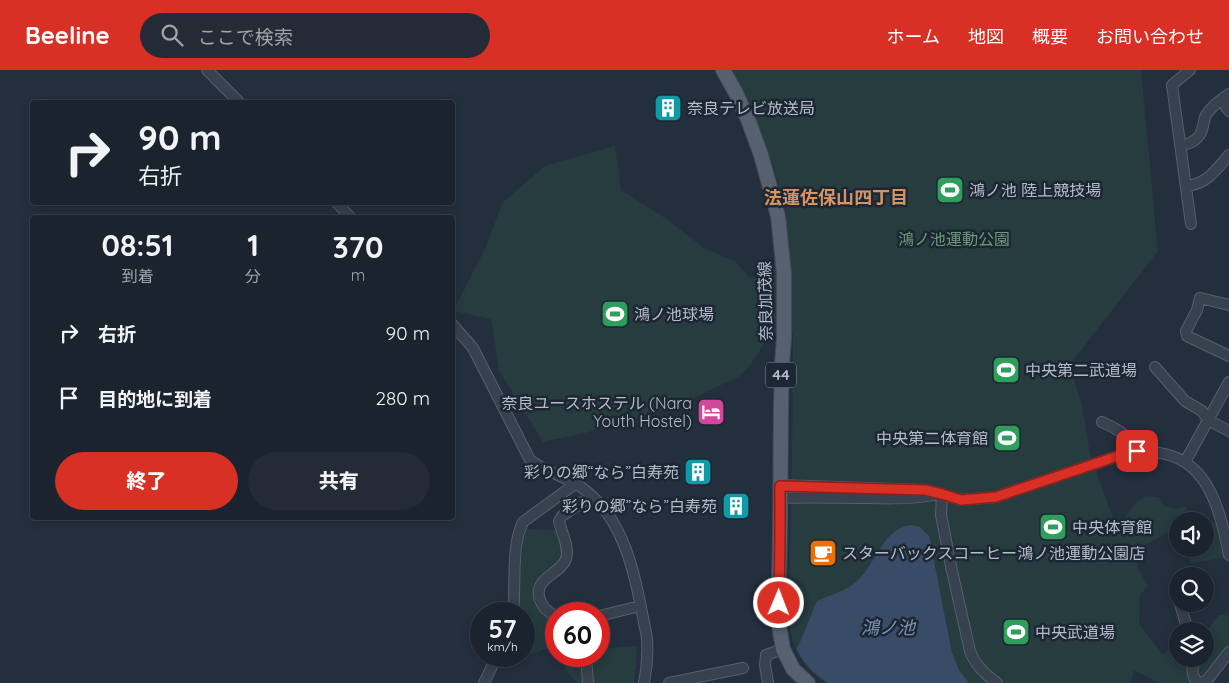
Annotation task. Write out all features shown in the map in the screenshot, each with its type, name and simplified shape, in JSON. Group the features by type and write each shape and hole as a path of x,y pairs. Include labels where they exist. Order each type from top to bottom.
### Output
{"main road":[{"name":"奈良加茂線","path":"723,70 750,122 778,216 784,272 778,619 783,648 793,669 808,683"}],"street":[{"path":"207,70 237,100"},
{"path":"1190,70 1172,84 1191,224"},
{"path":"1181,145 1191,144 1196,139 1203,128 1206,114 1226,96"},
{"path":"1226,96 1226,107 1229,112"},
{"path":"1187,186 1196,185 1210,176 1229,155"},
{"path":"339,205 348,215"},
{"path":"1229,305 1200,298 1197,310 1186,331 1187,336 1229,356"},
{"path":"455,327 473,348 530,460 575,484 592,496 609,515 620,534 630,564 648,648 644,683"},
{"path":"1154,367 1181,398 1202,411 1208,420 1229,431"},
{"path":"1186,462 1229,382"},
{"path":"1102,422 1124,433 1136,451"},
{"path":"780,492 808,497 894,499 925,498 942,494 961,500 996,497 1127,453 1136,451 1159,452 1186,462 1205,482 1218,510 1229,555"},
{"path":"514,602 520,526 575,484"},
{"path":"942,494 941,515 972,658 997,683"},
{"path":"545,608 540,600 539,590 544,581 564,563 567,554 559,521 562,516 592,496"},
{"path":"1218,510 1229,507"},
{"path":"610,613 640,606"},
{"path":"768,683 765,665 766,654 783,648"},
{"path":"1192,667 1194,679 1200,683 1208,679 1229,652"},
{"path":"484,683 492,667"},
{"path":"587,667 588,683"},
{"path":"669,683 743,668"}],"green space":[{"name":"鴻ノ池運動公園","path":"732,70 1141,70 1158,251 1071,363 1073,377 1082,405 1090,454 1117,529 1134,505 1147,496 1160,498 1164,506 1175,509 1186,506 1188,512 1169,512 1169,532 1144,546 1137,567 1148,586 1140,595 1139,624 1163,655 1169,649 1169,667 1210,667 1197,683 1159,683 1134,670 1131,683 826,683 811,671 795,647 788,619 793,334 769,336 749,367 738,377 681,404 585,433 543,442 499,370 491,319 455,311 455,307 484,251 503,202 545,166 615,146 621,190 665,218 704,248 736,262 749,277 770,279 787,214 772,162 750,102"},
{"path":"1214,523 1229,524 1229,557 1191,563 1188,557 1214,557"},
{"path":"525,529 558,530 563,555 541,578 535,593 545,606 545,649 535,653 535,602 516,602"},
{"name":"鴻ノ池運動公園","path":"1219,615 1229,615 1229,648 1214,663 1214,622"},
{"path":"637,646 634,683 591,683 590,667 610,667 610,648"},
{"path":"565,667 584,667 585,683 578,683 566,672"}],"water":[{"name":"鴻ノ池","path":"910,525 920,527 929,536 952,653 959,670 969,683 828,683 809,668 796,648 817,601 852,585 867,570 892,534 900,528"}],"place":[{"name":"奈良テレビ放送局","path":"668,108"},
{"name":"鴻ノ池 陸上競技場","path":"950,190"},
{"name":"鴻ノ池球場","path":"615,314"},
{"name":"中央第二武道場","path":"1006,370"},
{"name":"奈良ユースホステル (Nara Youth Hostel)","path":"711,412"},
{"name":"中央第二体育館","path":"1007,438"},
{"name":"彩りの郷“なら”白寿苑","path":"698,472"},
{"name":"彩りの郷”なら”白寿苑","path":"736,506"},
{"name":"中央体育館","path":"1053,527"},
{"name":"スターバックスコーヒー鴻ノ池運動公園店","path":"823,553"},
{"name":"中央武道場","path":"1016,632"}],"district":[{"name":"法蓮佐保山四丁目","path":"836,198"}],"route":[{"path":"779,603 780,486 925,490 961,500 980,499 996,497 1137,451"}]}
